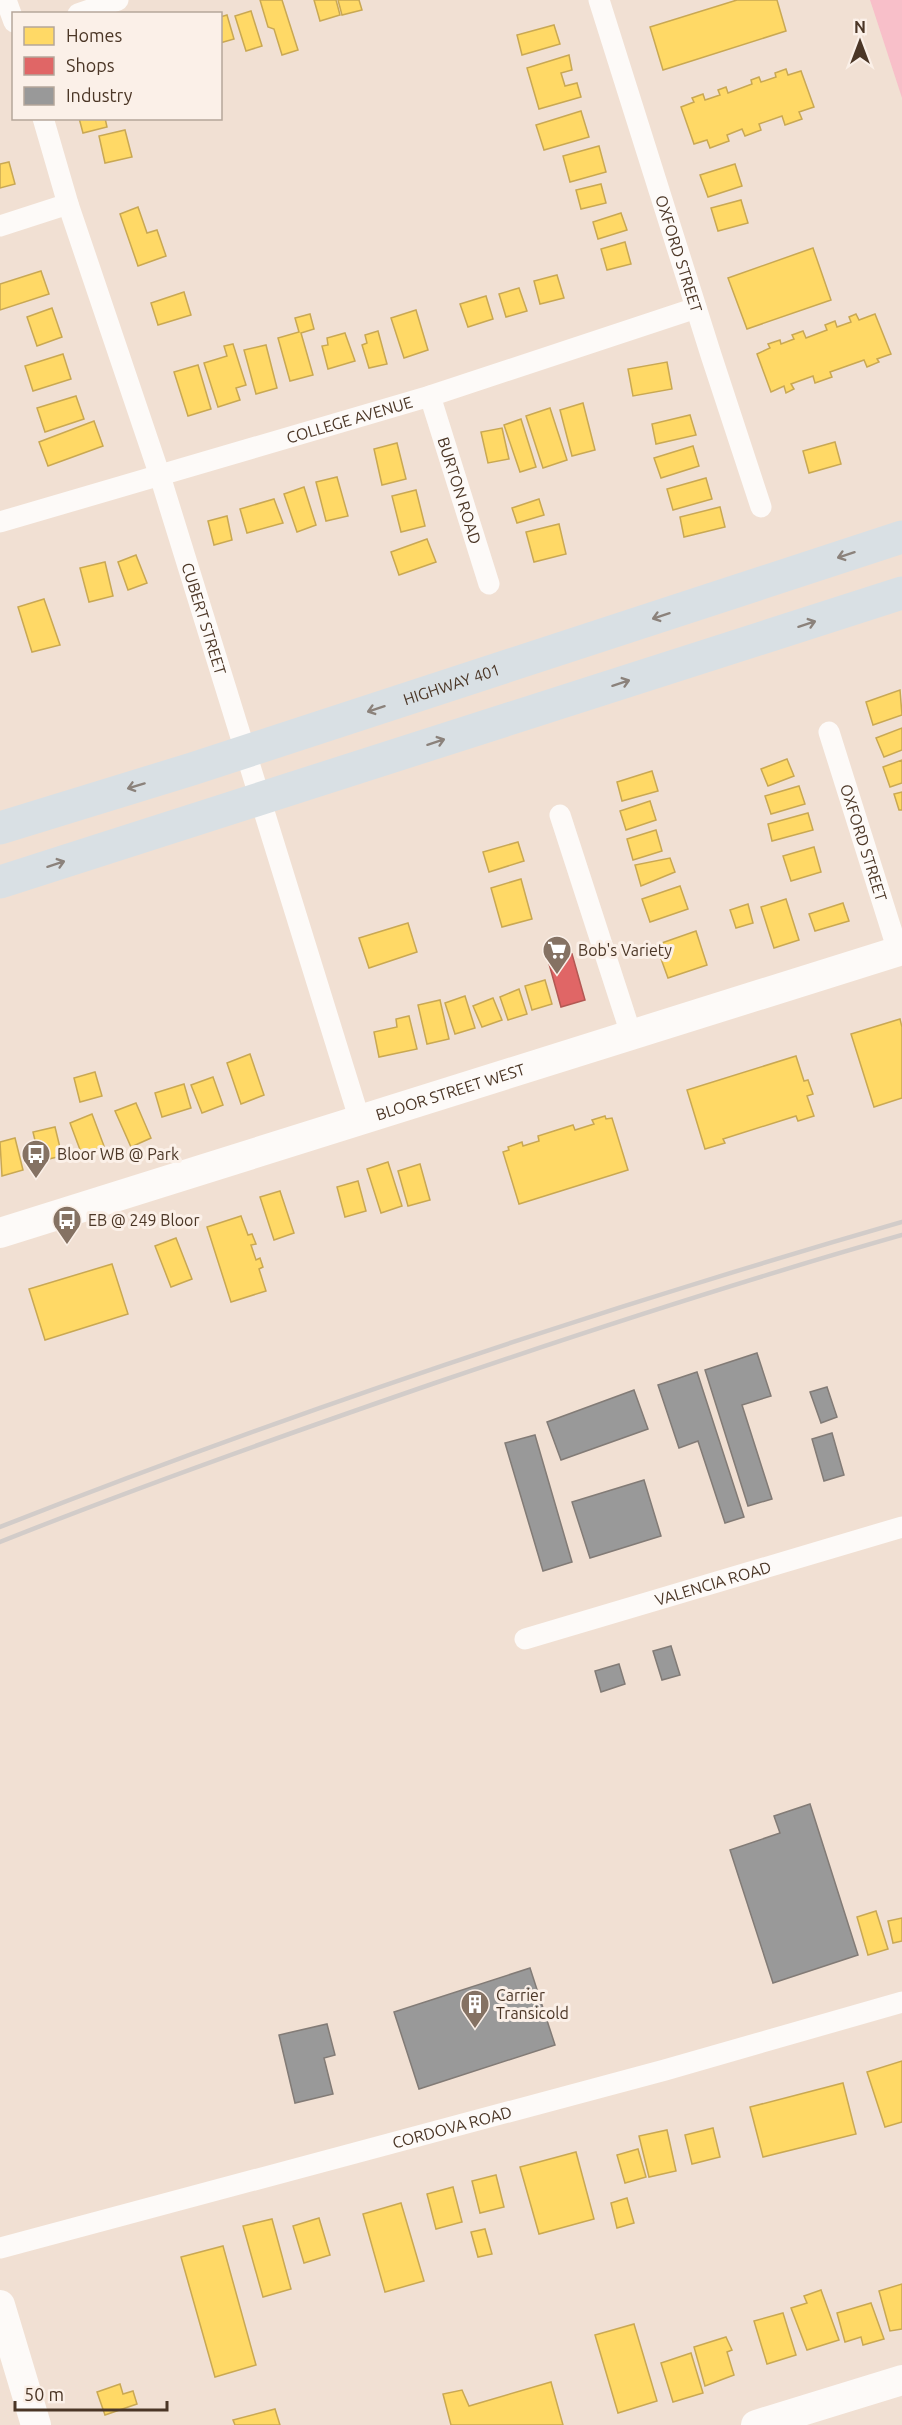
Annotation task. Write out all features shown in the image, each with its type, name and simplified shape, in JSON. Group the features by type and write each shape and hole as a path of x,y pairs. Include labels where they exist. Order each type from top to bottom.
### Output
{"highway":[{"name":"HIGHWAY 401","path":"0,828 284,740 902,537"},
{"path":"0,882 902,593"}],"main road":[{"name":"BLOOR STREET WEST","path":"0,1233 900,950"},
{"path":"0,2305 36,2425"},
{"path":"756,2425 902,2380"}],"street":[{"path":"6,0 12,16"},
{"path":"84,12 118,0"},
{"name":"OXFORD STREET","path":"599,0 761,507"},
{"name":"CUBERT STREET","path":"44,120 68,204 160,476 360,1121"},
{"path":"0,226 68,204"},
{"name":"COLLEGE AVENUE","path":"0,522 430,396 696,308"},
{"name":"BURTON ROAD","path":"430,396 489,584"},
{"name":"OXFORD STREET","path":"829,732 900,950"},
{"path":"560,815 631,1034"},
{"name":"VALENCIA ROAD","path":"525,1639 902,1527"},
{"name":"CORDOVA ROAD","path":"0,2248 665,2070 902,2002"}],"shaded area":[{"path":"870,0 902,0 902,98 874,12"}],"building: Homes":[{"path":"260,0 282,0 298,50 282,55 274,29 268,27"},
{"path":"314,0 336,0 340,15 320,21"},
{"path":"338,0 359,0 362,10 342,15"},
{"path":"737,0 777,0 786,31 663,70 650,27"},
{"path":"251,11 262,46 246,51 235,16"},
{"path":"227,15 234,39 222,42 222,16"},
{"path":"554,25 560,44 522,55 517,35"},
{"path":"569,55 572,70 561,73 565,86 577,83 581,97 539,109 527,68"},
{"path":"786,69 788,75 801,71 814,107 799,112 802,119 785,125 782,116 759,124 761,130 745,136 742,129 727,135 729,141 710,148 707,140 694,144 681,107 694,102 692,98 703,94 705,100 720,95 718,90 726,87 728,93 752,84 751,80 759,77 761,82 776,77 775,73"},
{"path":"581,111 589,137 544,150 536,125"},
{"path":"80,120 105,120 107,127 83,133"},
{"path":"125,130 132,157 105,163 99,136"},
{"path":"599,146 606,172 570,182 563,156"},
{"path":"9,162 15,184 0,188 0,164"},
{"path":"735,164 742,186 708,197 700,175"},
{"path":"601,184 606,203 581,209 576,190"},
{"path":"741,200 748,223 718,231 711,208"},
{"path":"138,207 147,233 157,230 166,256 138,266 120,214"},
{"path":"621,213 627,230 598,239 593,222"},
{"path":"625,242 631,264 607,270 601,249"},
{"path":"813,248 831,300 747,329 728,278"},
{"path":"41,271 49,294 0,310 0,284"},
{"path":"557,275 564,298 540,304 534,281"},
{"path":"519,288 527,311 506,317 499,294"},
{"path":"184,292 191,315 158,325 151,303"},
{"path":"486,296 493,319 468,327 460,304"},
{"path":"52,308 62,337 37,346 27,317"},
{"path":"416,310 428,350 404,358 391,318"},
{"path":"310,314 314,329 301,333 313,375 290,381 278,338 299,332 295,318"},
{"path":"856,314 859,320 875,314 891,354 877,359 879,362 867,367 864,360 830,372 832,377 815,383 813,376 791,384 794,389 786,393 784,386 771,392 757,354 770,348 768,344 780,340 781,344 794,339 792,335 803,331 806,338 827,330 825,325 835,321 837,327 851,322 849,317"},
{"path":"378,331 387,364 369,368 362,345 367,343 365,335"},
{"path":"345,333 355,361 328,369 322,346 328,345 327,338"},
{"path":"233,344 246,385 236,388 240,400 218,407 204,363 227,356 224,346"},
{"path":"266,345 277,388 256,394 244,350"},
{"path":"63,354 71,379 33,391 25,366"},
{"path":"667,362 672,389 633,396 628,369"},
{"path":"198,365 211,409 188,416 174,372"},
{"path":"76,396 84,419 45,432 37,408"},
{"path":"583,403 595,450 572,456 560,410"},
{"path":"550,408 567,460 543,468 526,416"},
{"path":"690,415 696,435 656,444 652,424"},
{"path":"521,419 536,467 520,472 504,425"},
{"path":"94,421 103,446 48,466 39,442"},
{"path":"502,428 509,459 488,463 481,432"},
{"path":"835,442 841,464 809,473 803,451"},
{"path":"397,443 406,479 382,485 374,449"},
{"path":"693,446 699,466 661,478 654,458"},
{"path":"337,477 348,516 326,521 316,482"},
{"path":"706,478 712,499 673,510 667,489"},
{"path":"304,487 316,525 297,532 284,494"},
{"path":"416,490 425,526 401,532 392,496"},
{"path":"274,499 283,523 247,533 240,509"},
{"path":"539,499 544,515 517,523 512,508"},
{"path":"720,507 725,527 684,537 680,517"},
{"path":"227,516 232,540 214,545 208,521"},
{"path":"559,524 566,554 534,562 526,532"},
{"path":"427,539 436,562 399,575 391,552"},
{"path":"136,555 147,583 128,590 118,562"},
{"path":"105,562 113,596 89,602 80,568"},
{"path":"44,599 60,645 32,652 18,607"},
{"path":"900,690 902,715 873,725 866,702"},
{"path":"902,728 902,750 884,757 876,738"},
{"path":"787,759 794,776 768,786 761,769"},
{"path":"902,760 902,783 890,787 883,767"},
{"path":"652,771 658,791 622,801 617,782"},
{"path":"799,786 805,804 771,814 765,796"},
{"path":"902,792 902,810 899,810 894,794"},
{"path":"650,801 656,820 626,830 620,811"},
{"path":"808,813 813,830 772,841 768,824"},
{"path":"656,830 662,851 633,860 627,839"},
{"path":"518,842 524,861 489,872 483,852"},
{"path":"814,847 821,872 791,881 783,856"},
{"path":"670,858 675,872 641,886 635,865"},
{"path":"521,879 532,919 502,927 491,888"},
{"path":"680,886 688,909 650,922 642,899"},
{"path":"786,899 799,940 774,948 761,907"},
{"path":"843,903 849,921 815,931 809,914"},
{"path":"748,904 753,923 736,928 730,910"},
{"path":"408,923 417,952 369,968 359,938"},
{"path":"696,931 707,965 668,978 656,945"},
{"path":"545,980 552,1004 532,1010 525,986"},
{"path":"519,989 527,1014 508,1020 500,997"},
{"path":"465,996 475,1028 455,1034 445,1003"},
{"path":"493,998 502,1020 482,1027 473,1006"},
{"path":"440,1000 449,1039 427,1044 418,1005"},
{"path":"409,1016 417,1049 379,1057 374,1032 397,1027 396,1019"},
{"path":"900,1019 902,1098 874,1107 851,1034"},
{"path":"250,1054 264,1095 241,1104 227,1063"},
{"path":"796,1056 804,1081 808,1080 813,1094 807,1096 814,1116 798,1121 796,1116 723,1139 725,1143 705,1149 687,1090"},
{"path":"95,1072 102,1096 80,1102 74,1078"},
{"path":"213,1077 223,1105 202,1113 191,1085"},
{"path":"184,1084 191,1108 162,1117 155,1093"},
{"path":"136,1103 151,1138 131,1147 115,1111"},
{"path":"92,1114 104,1146 82,1155 70,1123"},
{"path":"605,1116 606,1119 612,1118 628,1170 519,1204 503,1152 509,1150 508,1147 522,1142 523,1146 539,1141 538,1136 573,1125 575,1130 594,1124 592,1120"},
{"path":"55,1127 62,1156 40,1161 33,1132"},
{"path":"15,1138 23,1170 2,1176 0,1142"},
{"path":"388,1162 402,1206 381,1213 367,1169"},
{"path":"420,1164 430,1200 408,1206 398,1171"},
{"path":"358,1181 366,1211 345,1217 337,1187"},
{"path":"280,1191 294,1233 274,1240 260,1197"},
{"path":"241,1216 248,1235 252,1234 256,1244 251,1245 256,1260 260,1258 263,1267 259,1269 266,1291 231,1302 207,1227"},
{"path":"176,1238 192,1279 171,1287 155,1246"},
{"path":"112,1264 128,1314 45,1340 29,1289"},
{"path":"876,1911 888,1949 868,1955 857,1917"},
{"path":"902,1918 902,1941 893,1943 888,1921"},
{"path":"902,2061 902,2122 885,2127 867,2072"},
{"path":"843,2083 856,2134 763,2157 750,2107"},
{"path":"713,2128 720,2157 692,2164 685,2135"},
{"path":"667,2130 676,2171 649,2177 639,2136"},
{"path":"638,2149 646,2177 625,2183 617,2155"},
{"path":"576,2152 594,2219 539,2234 520,2167"},
{"path":"496,2175 504,2207 480,2213 472,2181"},
{"path":"453,2187 462,2222 436,2229 427,2194"},
{"path":"627,2198 634,2223 617,2228 611,2203"},
{"path":"401,2203 424,2281 385,2292 363,2214"},
{"path":"319,2218 330,2255 304,2263 293,2226"},
{"path":"272,2219 291,2289 263,2297 243,2226"},
{"path":"485,2229 492,2254 478,2257 471,2232"},
{"path":"223,2246 256,2365 215,2377 181,2257"},
{"path":"902,2284 902,2329 890,2331 879,2291"},
{"path":"821,2290 839,2340 807,2350 791,2308 807,2303 804,2296"},
{"path":"871,2303 884,2339 863,2345 861,2337 845,2342 837,2313"},
{"path":"783,2313 796,2355 767,2364 754,2321"},
{"path":"634,2324 657,2401 618,2413 595,2335"},
{"path":"726,2337 732,2350 727,2352 734,2375 705,2386 694,2347"},
{"path":"691,2353 703,2393 673,2402 661,2363"},
{"path":"551,2382 563,2425 451,2425 443,2394 462,2390 469,2406"},
{"path":"120,2384 123,2394 133,2391 137,2404 105,2415 97,2392"},
{"path":"275,2409 280,2425 235,2425 233,2420"}],"building: Shops":[{"path":"572,954 585,1000 561,1007 548,960"}],"building: Industry":[{"path":"757,1353 771,1396 742,1405 772,1499 748,1506 705,1370"},
{"path":"697,1372 744,1517 725,1523 698,1441 679,1448 658,1385"},
{"path":"827,1387 837,1417 821,1423 810,1392"},
{"path":"634,1390 648,1429 561,1460 547,1422"},
{"path":"832,1433 844,1475 824,1481 812,1439"},
{"path":"535,1435 572,1562 543,1571 505,1443"},
{"path":"644,1480 661,1536 590,1558 572,1502"},
{"path":"671,1646 680,1675 662,1680 653,1651"},
{"path":"619,1664 625,1684 601,1692 595,1671"},
{"path":"810,1804 858,1955 773,1983 730,1850 780,1833 774,1816"},
{"name":"Carrier Transicold","path":"530,1968 555,2045 419,2089 394,2012"},
{"path":"327,2024 335,2055 324,2058 333,2094 295,2103 279,2035"}],"railway":[{"path":"0,1527 222,1443 447,1364 674,1290 902,1222"},
{"path":"0,1542 215,1460 432,1384 666,1306 902,1235"}],"place":[{"name":"Bob's Variety","path":"557,976"},
{"name":"Bloor WB @ Park","path":"36,1180"},
{"name":"EB @ 249 Bloor","path":"67,1246"},
{"name":"Carrier Transicold","path":"475,2030"}]}
